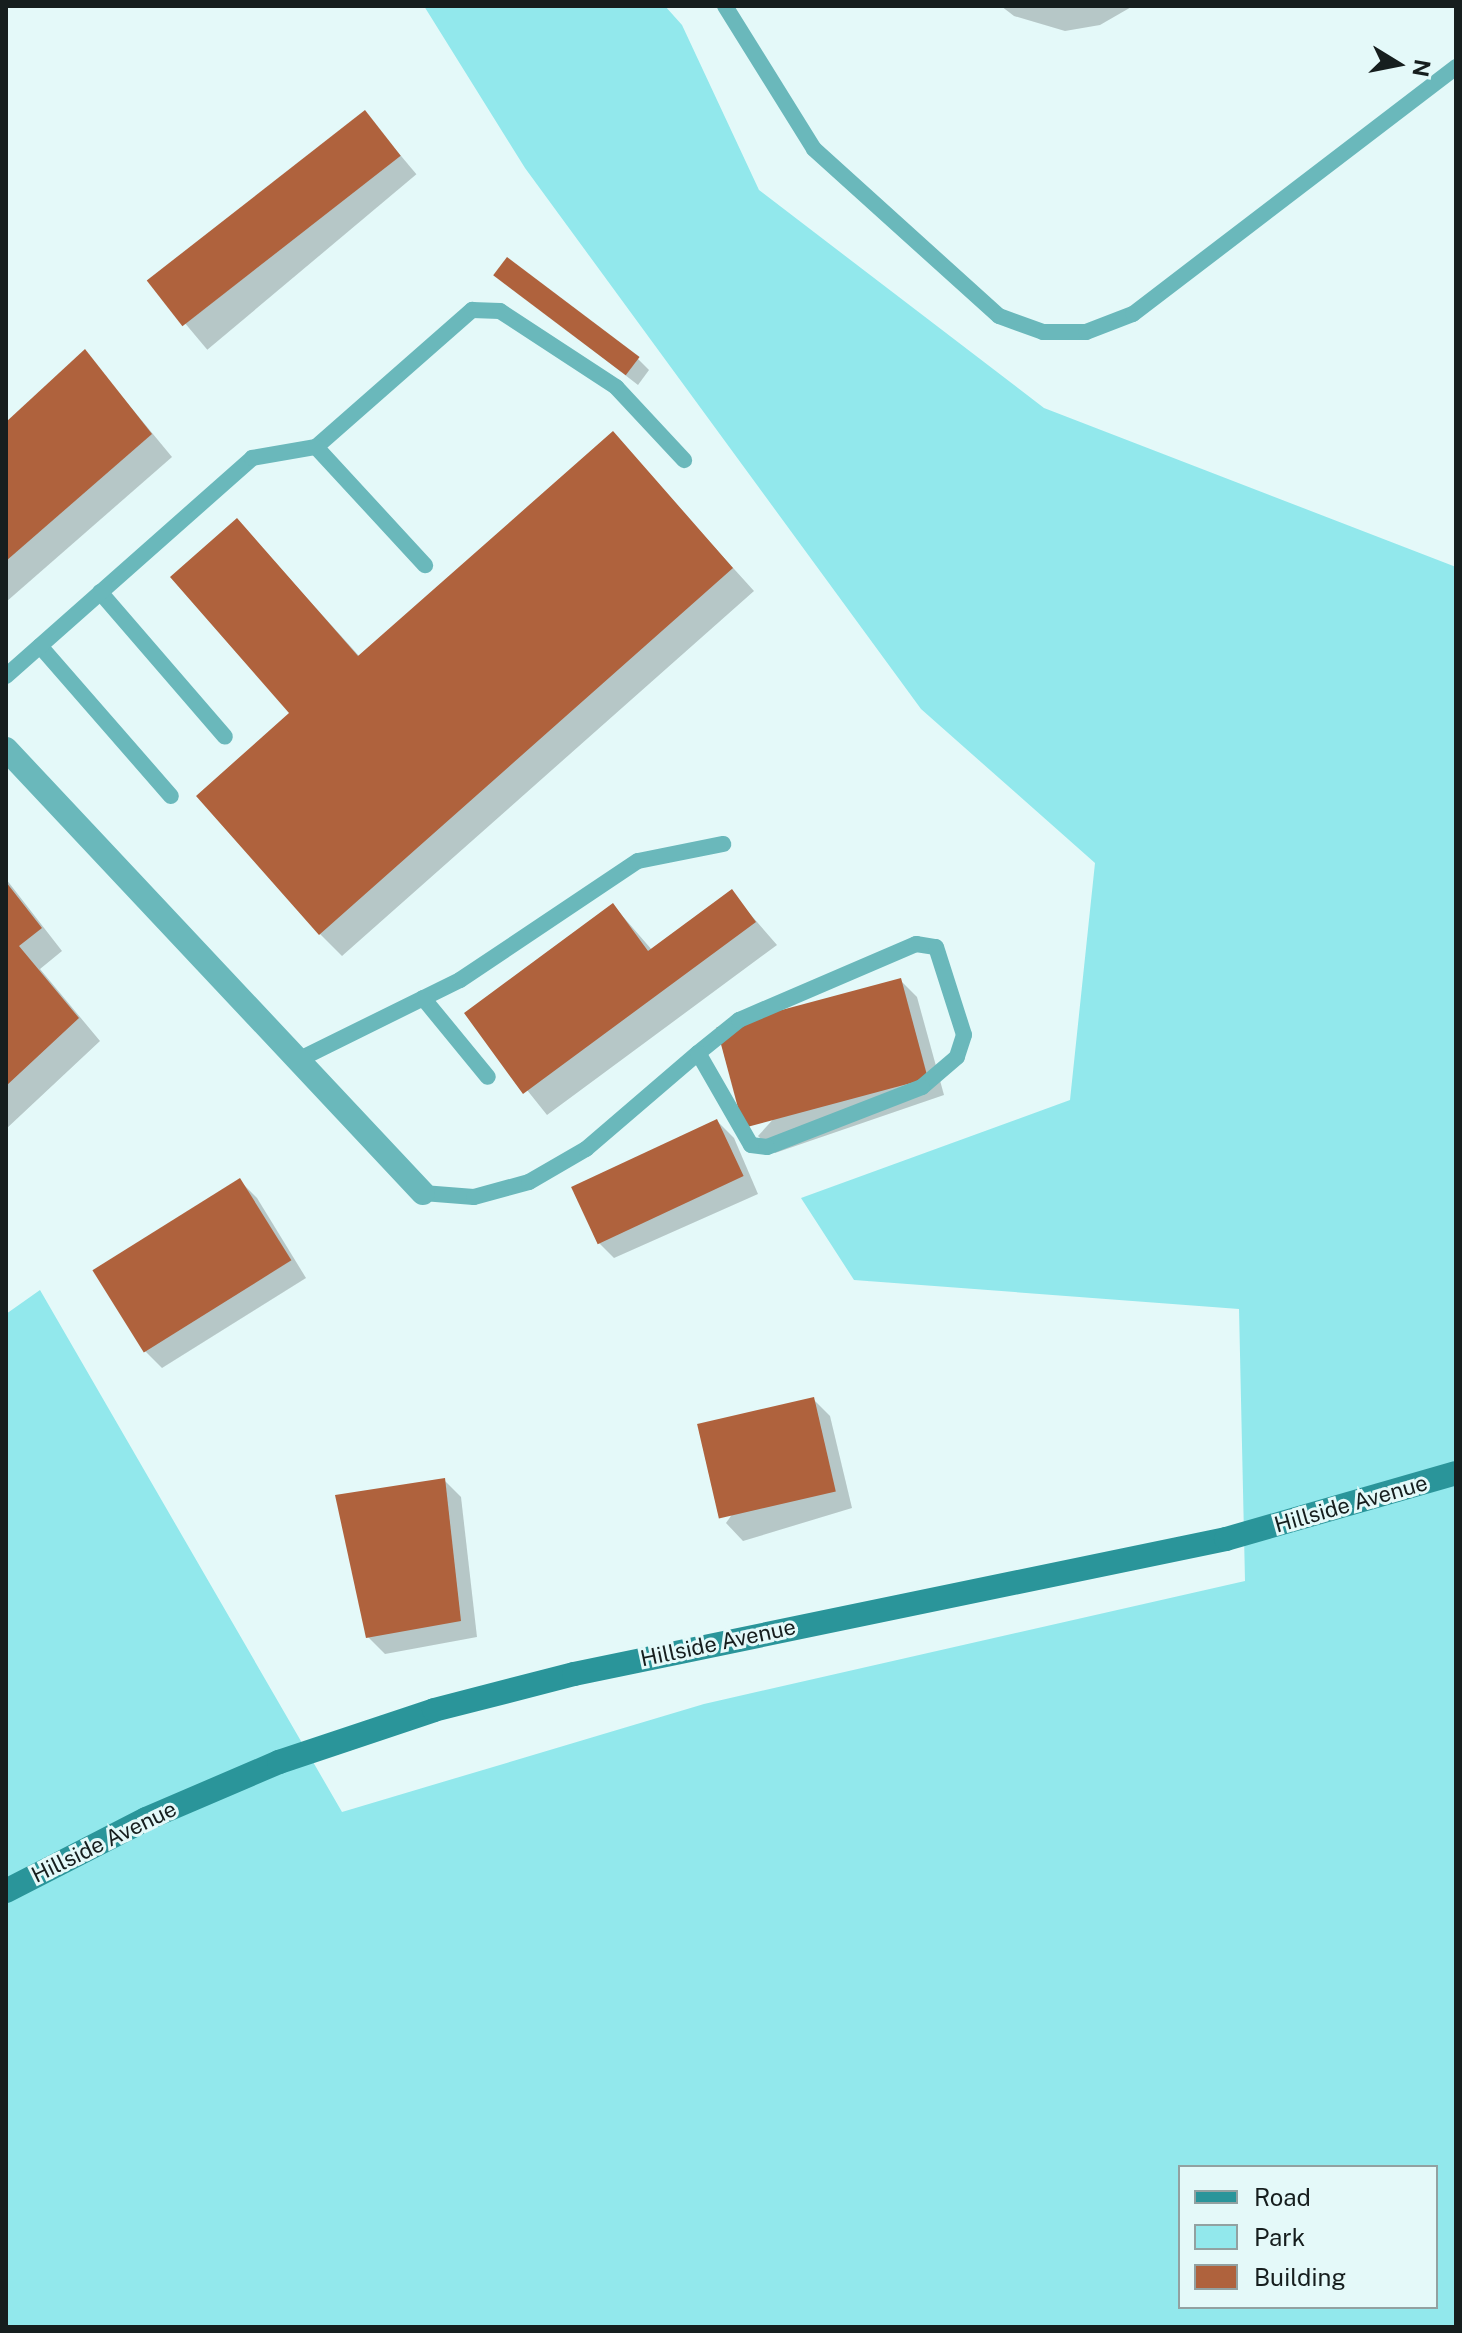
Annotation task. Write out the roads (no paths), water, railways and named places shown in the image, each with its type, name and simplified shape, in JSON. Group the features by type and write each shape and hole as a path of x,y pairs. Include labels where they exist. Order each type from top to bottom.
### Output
{"street":[{"path":"6,749 423,1193"},
{"name":"Hillside Avenue","path":"6,1891 173,1807 279,1762 434,1710 636,1661 1226,1539 1456,1473"}],"lane":[{"path":"725,6 814,149 999,316 1043,332 1086,332 1133,314 1456,67"},
{"path":"6,676 252,458 316,447 472,310 500,311 616,387 684,460"},
{"path":"316,447 425,565"},
{"path":"100,592 225,737"},
{"path":"40,646 171,796"},
{"path":"298,1060 460,980 638,861 723,844"},
{"path":"423,1193 474,1197 529,1182 586,1149 698,1053 739,1020 916,944 936,947 964,1035 957,1057 922,1087 767,1147 751,1145 698,1053"},
{"path":"423,998 488,1077"}]}
